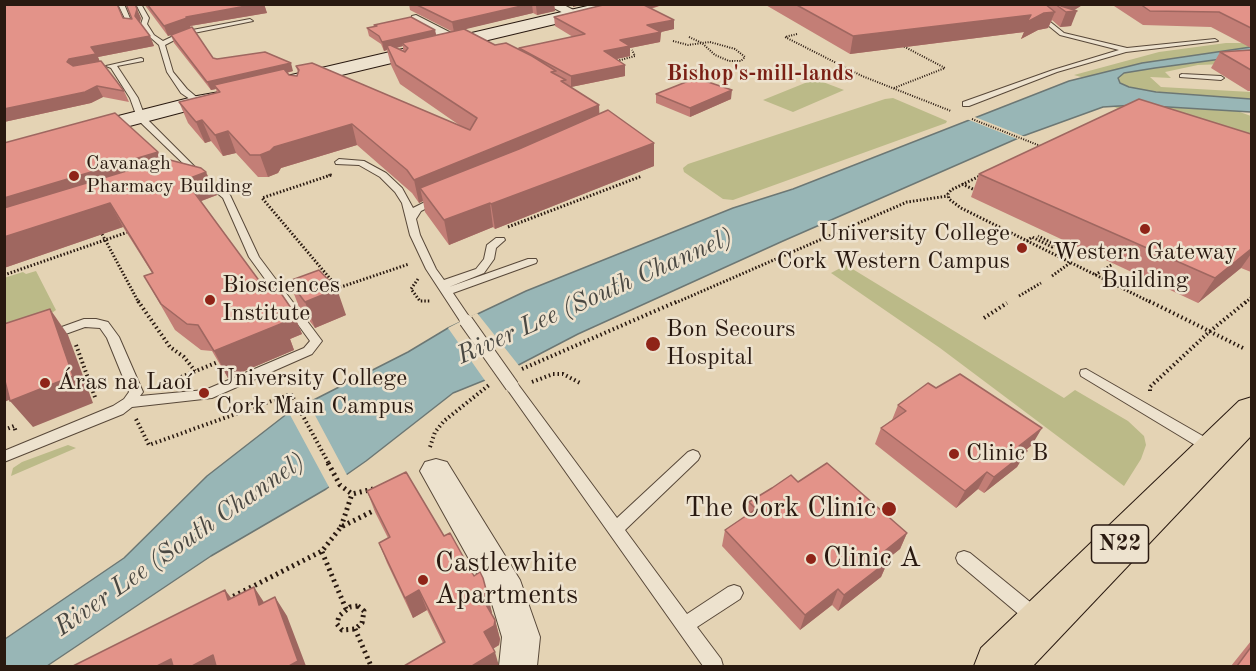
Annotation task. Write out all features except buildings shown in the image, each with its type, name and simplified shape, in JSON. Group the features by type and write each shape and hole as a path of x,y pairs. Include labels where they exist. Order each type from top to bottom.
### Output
{"highway":[{"name":"N22","path":"999,666 1251,411"}],"street":[{"path":"551,4 577,15"},
{"path":"264,87 294,86 618,4"},
{"path":"416,19 473,42"},
{"path":"4,152 243,92"},
{"path":"436,471 507,592 520,637 518,666"}],"lane":[{"path":"121,4 132,27"},
{"path":"138,4 146,18 144,24 152,36 162,44 170,72 184,91 197,102"},
{"path":"1026,5 1062,34 1126,50"},
{"path":"162,44 182,34 250,21"},
{"path":"966,104 1055,71 1126,50 1215,41"},
{"path":"105,67 141,60"},
{"path":"113,65 134,98 141,118 196,171 227,197 254,257 316,341 308,351 207,395 129,402"},
{"path":"1182,76 1221,78"},
{"path":"339,162 361,163 383,175 399,190 407,203 421,251 443,288 714,666"},
{"path":"181,176 196,171"},
{"path":"411,219 417,209 448,196"},
{"path":"443,288 480,271 489,259 491,247 501,235"},
{"path":"443,288 532,261 499,264 489,259"},
{"path":"4,456 118,410 129,402 136,392 113,337 104,325 84,323 37,340"},
{"path":"1086,373 1214,449"},
{"path":"616,530 693,456"},
{"path":"964,558 1043,623"},
{"path":"685,625 734,593"}],"path":[{"path":"797,34 785,37 862,76 953,112"},
{"path":"673,41 688,45 702,43 717,43 731,47 745,57 741,61 729,61 715,55 702,43 688,37"},
{"path":"895,89 945,68 896,42"},
{"path":"617,61 635,56 632,50"},
{"path":"895,89 948,108"},
{"path":"973,119 1044,147 1035,151"},
{"path":"948,196 951,190 988,172"},
{"path":"337,173 262,198 338,288 411,263"},
{"path":"501,235 642,176"},
{"path":"962,184 980,192"},
{"path":"948,196 961,208 1243,348"},
{"path":"522,369 907,202 948,196"},
{"path":"4,275 136,229"},
{"path":"102,234 144,312 170,347 184,357 195,371"},
{"path":"1027,241 1032,237 1052,247 1056,245 1038,236"},
{"path":"1052,276 1071,263"},
{"path":"1095,275 1113,264"},
{"path":"1019,296 1041,283"},
{"path":"1151,395 1150,387 1209,332 1251,297"},
{"path":"984,318 1007,303"},
{"path":"69,328 78,357 99,406"},
{"path":"178,378 218,362"},
{"path":"534,382 553,374 563,374 582,384"},
{"path":"436,471 431,457 430,442 435,432 444,421 489,386"},
{"path":"134,416 149,445 291,394 340,486 352,494 385,486"},
{"path":"219,603 322,551 341,527 352,494"},
{"path":"341,527 390,503"},
{"path":"322,551 346,609"},
{"path":"358,606 364,611 362,623 355,629 345,632 339,627 337,620 346,609 358,606"},
{"path":"355,629 371,666"}],"shaded area":[{"path":"1226,43 1251,43 1251,47 1142,63 1096,76 1074,75 1159,52"},
{"path":"1251,55 1251,63 1198,65 1165,72 1171,78 1150,77 1161,87 1251,92 1251,99 1156,92 1129,87 1120,83 1118,77 1124,73"},
{"path":"815,79 844,90 793,112 763,100"},
{"path":"893,98 947,121 733,200 723,199 684,172 683,168 688,164"},
{"path":"1135,105 1237,111 1251,116 1251,149 1247,152 1111,106"},
{"path":"846,265 1064,398 1075,390 1128,421 1144,436 1146,445 1141,459 1124,486 940,348 831,273"},
{"path":"36,271 56,310 4,346 4,278 23,272 26,274"},
{"path":"68,445 76,448 11,476 13,468 22,462"}],"water":[{"name":"River Lee (South Channel)","path":"1251,47 1251,55 1124,73 1118,78 1120,83 1129,87 1156,92 1251,99 1251,112 1135,105 1103,107 1023,136 783,241 578,334 505,372 453,393 326,489 211,556 47,666 5,666 5,639 124,558 207,476 288,413 408,352 448,328 526,291 733,208 793,189 1069,81 1142,63"}],"pier":[{"path":"970,115 1027,137 1020,140 964,118"},
{"path":"477,313 520,367 486,382 448,328"},
{"path":"309,404 348,477 330,489 289,413"}],"place":[{"name":"Cavanagh Pharmacy Building","path":"74,176"},
{"name":"Western Gateway Building","path":"1145,229"},
{"name":"University College Cork Western Campus","path":"1022,248"},
{"name":"Biosciences Institute","path":"210,300"},
{"name":"Bon Secours Hospital","path":"653,344"},
{"name":"Áras na Laoí","path":"45,383"},
{"name":"University College Cork Main Campus","path":"204,393"},
{"name":"Clinic B","path":"954,454"},
{"name":"The Cork Clinic","path":"889,509"},
{"name":"Clinic A","path":"811,559"},
{"name":"Castlewhite Apartments","path":"423,580"}],"district":[{"name":"Bishop's-mill-lands","path":"760,74"}]}
